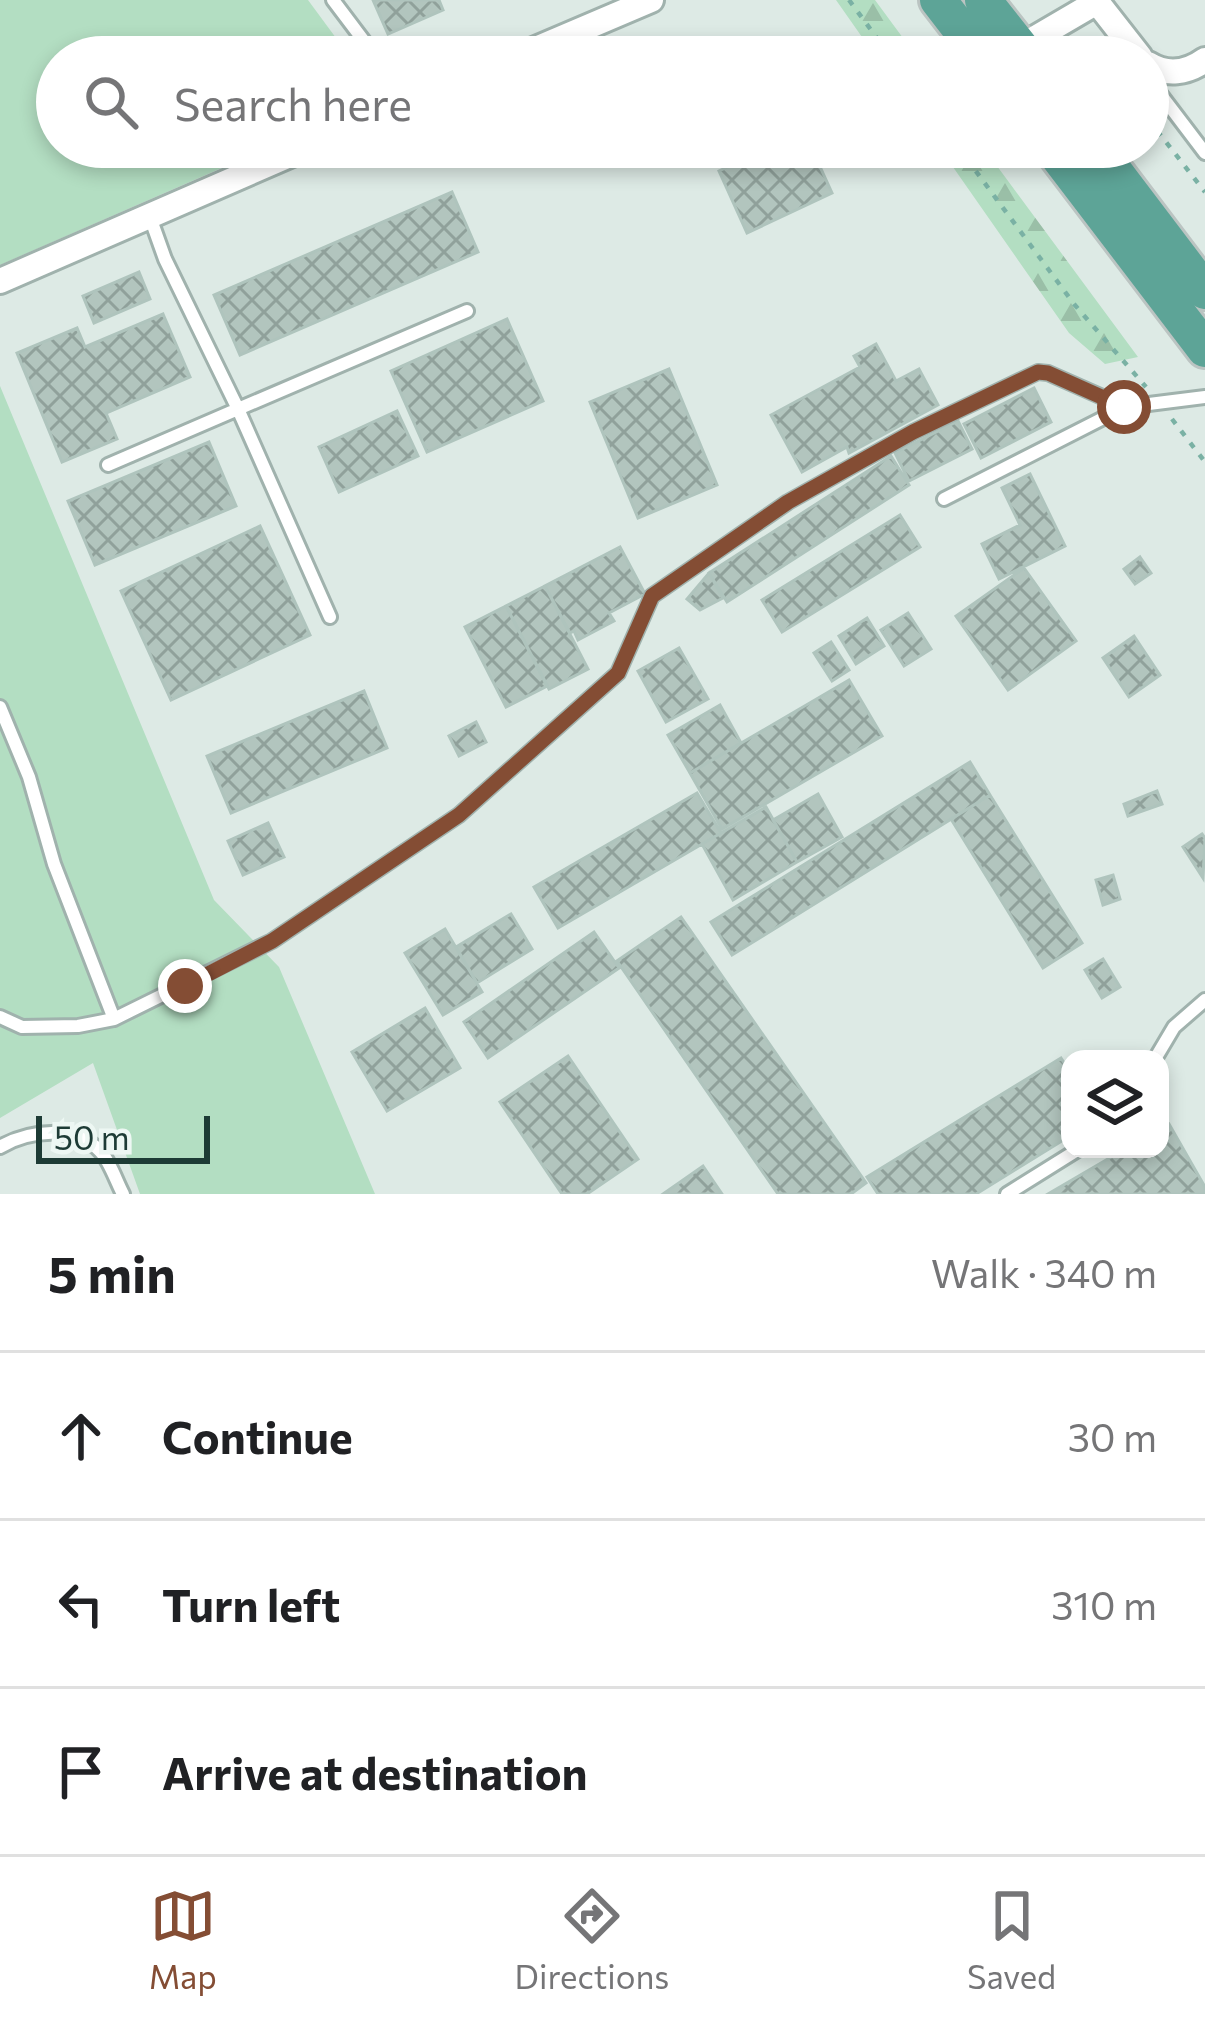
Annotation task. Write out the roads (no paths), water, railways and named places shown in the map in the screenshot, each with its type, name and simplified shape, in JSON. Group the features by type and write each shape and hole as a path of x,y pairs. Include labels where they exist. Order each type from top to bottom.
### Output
{"main road":[{"path":"938,0 966,36"},
{"path":"983,0 1011,36"},
{"path":"1067,168 1205,349"},
{"path":"1112,168 1205,291"}],"street":[{"path":"566,36 650,0"},
{"path":"1048,36 1100,1 1124,36"},
{"path":"1169,72 1185,71 1205,60"},
{"path":"0,281 260,168"}],"lane":[{"path":"332,0 360,36"},
{"path":"1169,104 1205,152"},
{"path":"149,216 330,617"},
{"path":"107,465 467,311"},
{"path":"0,1016 22,1027 78,1026 115,1019 272,941 459,815 618,673 652,596 788,502 913,432 1038,372 1124,407"},
{"path":"944,499 1124,407 1205,397"},
{"path":"0,707 29,777 54,864 115,1019"},
{"path":"1160,1050 1174,1027 1205,1000"},
{"path":"0,1147 16,1137 73,1132 102,1152 123,1194"},
{"path":"1007,1194 1065,1158"}]}
